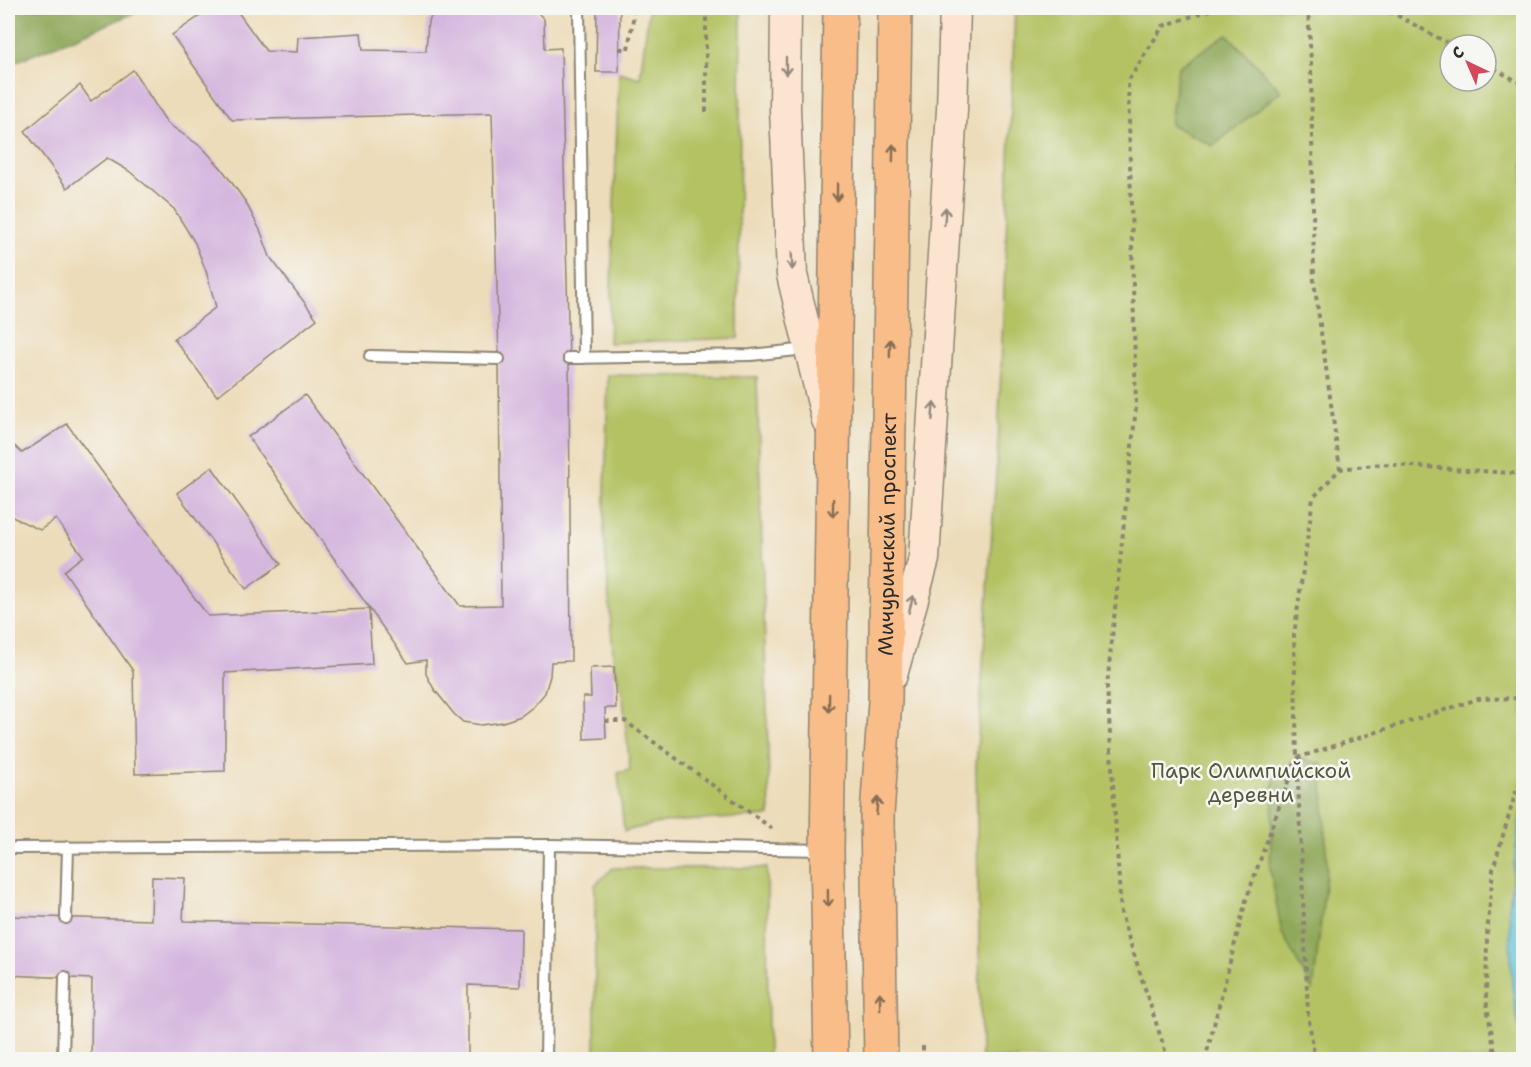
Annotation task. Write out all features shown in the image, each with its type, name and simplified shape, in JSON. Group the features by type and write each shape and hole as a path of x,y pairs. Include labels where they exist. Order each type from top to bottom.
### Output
{"main road":[{"path":"786,8 785,109 792,276 834,449"},
{"path":"831,1059 827,850 840,8"},
{"name":"Мичуринский проспект","path":"880,1059 876,815 885,701 895,8"},
{"path":"885,701 924,559 952,110 955,8"}],"lane":[{"path":"579,8 584,358"},
{"path":"569,358 751,355 810,349"},
{"path":"370,356 499,359"},
{"path":"15,848 549,845 827,850"},
{"path":"546,1059 549,845"},
{"path":"66,918 68,847"},
{"path":"63,1059 65,977"}],"path":[{"path":"619,49 628,49 635,8"},
{"path":"706,8 706,112"},
{"path":"1168,1059 1121,914 1107,686 1136,407 1128,81 1163,26 1216,8"},
{"path":"1308,8 1314,281 1340,469"},
{"path":"1335,8 1393,13 1438,38"},
{"path":"1498,71 1524,85"},
{"path":"1315,1059 1308,1014 1294,635 1313,498 1340,469 1382,464 1524,474"},
{"path":"1297,758 1478,699 1524,698"},
{"path":"605,721 625,720 781,836"},
{"path":"1205,1059 1246,900 1297,758"},
{"path":"1496,1059 1486,1000 1487,935 1493,868 1517,788 1524,774"},
{"path":"923,1046 923,1059"}],"green space":[{"path":"8,8 147,8 8,65"},
{"path":"649,8 741,11 738,338 609,343 619,72 640,78"},
{"name":"Парк Олимпийской деревни","path":"1015,8 1523,8 1523,1059 981,1059 976,766 998,444"},
{"path":"1227,34 1281,91 1213,146 1170,124 1178,67"},
{"path":"608,375 757,377 770,816 664,822 624,831 618,773 630,770 622,688 614,667 604,533"},
{"path":"1297,758 1322,764 1327,866 1313,991 1282,933 1270,869 1274,774"},
{"path":"613,868 767,868 768,1059 595,1059 595,885"}],"water":[{"path":"1523,809 1523,1051 1512,986 1509,908 1519,823"}],"building":[{"path":"212,8 235,8 266,51 297,52 298,37 361,33 363,50 426,51 428,22 436,8 533,8 544,19 545,49 561,48 569,358 571,661 551,662 545,693 521,716 503,722 481,725 463,722 454,714 434,689 426,674 426,660 408,663 248,437 305,395 460,606 501,605 499,359 492,113 232,120 172,35"},
{"path":"597,8 620,8 619,72 596,72"},
{"path":"133,70 167,123 203,148 222,169 245,201 261,232 270,257 317,319 217,396 174,339 216,307 195,243 174,209 129,171 107,158 67,188 25,131 80,85 91,101"},
{"path":"67,424 208,616 369,609 372,664 225,673 225,771 135,774 133,671 64,571 83,556 56,519 40,530 8,515 8,440 22,453"},
{"path":"212,467 281,564 246,589 177,493"},
{"path":"614,667 616,708 605,708 606,738 584,739 583,697 591,697 590,668"},
{"path":"152,877 185,878 183,921 521,929 520,987 468,985 468,1060 91,1060 92,979 8,975 8,916 151,920"}]}
